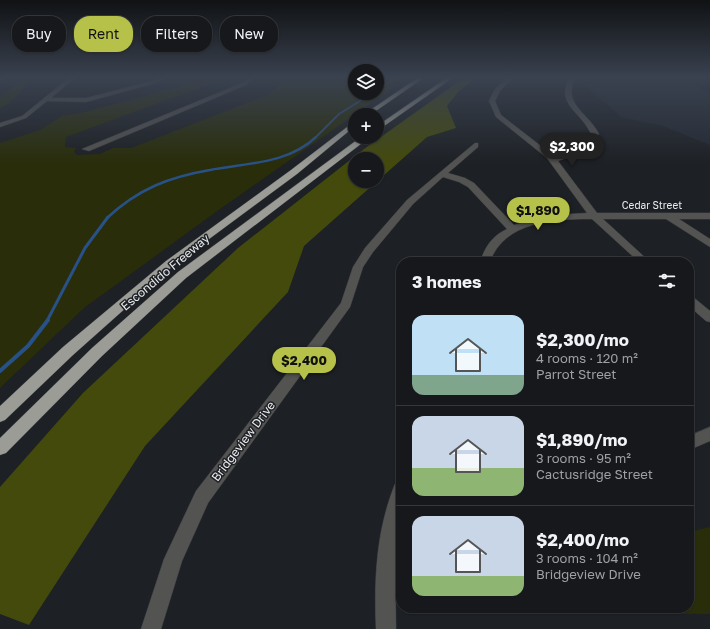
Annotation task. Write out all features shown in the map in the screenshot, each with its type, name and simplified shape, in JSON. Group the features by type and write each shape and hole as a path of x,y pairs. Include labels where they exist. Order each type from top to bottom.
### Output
{"highway":[{"path":"384,124 409,106"},
{"name":"Escondido Freeway","path":"0,415 68,352 170,263 294,172 348,129"},
{"name":"Escondido Freeway","path":"0,448 97,352 182,275 357,144"},
{"path":"0,452 29,418"}],"street":[{"path":"0,125 24,117 36,106"},
{"path":"86,149 190,106"},
{"path":"494,106 498,116 553,160 594,216 639,257"},
{"path":"553,160 587,146 592,142 595,134 593,127 573,106"},
{"name":"Bridgeview Drive","path":"151,629 173,559 202,497 346,304 358,267 369,250 410,202 475,146"},
{"path":"441,174 462,180 471,185 512,229"},
{"name":"Cedar Street","path":"486,257 494,242 512,229 527,223 545,219 594,216 710,216"},
{"path":"668,216 710,244"},
{"path":"694,304 710,318"},
{"path":"694,441 710,434"},
{"path":"386,629 384,573 388,534 396,507"}],"shaded area":[{"path":"609,106 710,106 710,145 663,126 621,117"}],"green space":[{"path":"106,106 149,106 66,137 65,147 76,148 74,152 77,155 100,154 113,148 131,148 238,106 366,106 364,108 348,108 348,119 213,214 84,308 0,388 0,143 40,130 62,116"},
{"path":"424,106 447,106 456,128 427,137 384,175 384,152 360,152 371,144 384,144 384,135"},
{"path":"348,162 348,188 369,188 304,246 288,292 145,446 29,625 0,614 0,487 83,393 238,248"},
{"path":"710,527 710,614 563,613 694,613 694,531"}],"waterway":[{"path":"316,137 339,114 351,106"},
{"path":"108,217 130,199 155,186 181,176 252,164 280,157 293,153 316,137"},
{"path":"47,321 85,248 108,217"},
{"path":"0,371 28,346 48,320"}]}
